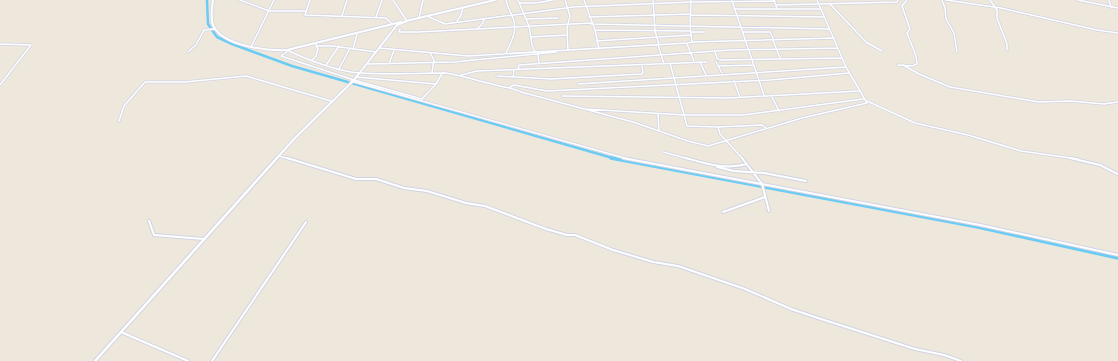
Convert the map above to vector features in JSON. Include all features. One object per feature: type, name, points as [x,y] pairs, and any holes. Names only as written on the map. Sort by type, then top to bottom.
[{"type":"street","points":[[213,0],[212,18],[215,29],[226,38],[251,47],[272,51],[316,45],[392,24],[495,0]]},
{"type":"street","points":[[240,0],[269,11],[306,11]]},
{"type":"street","points":[[251,47],[274,0]]},
{"type":"street","points":[[310,0],[305,15],[386,18],[392,24]]},
{"type":"street","points":[[342,16],[347,0]]},
{"type":"street","points":[[376,17],[382,0]]},
{"type":"street","points":[[393,0],[398,11],[407,21]]},
{"type":"street","points":[[419,18],[423,0]]},
{"type":"street","points":[[506,0],[507,9],[515,26],[511,43],[506,53]]},
{"type":"street","points":[[535,52],[532,48],[528,25],[519,1],[536,3],[552,0]]},
{"type":"street","points":[[565,0],[570,16],[567,35],[568,50]]},
{"type":"street","points":[[584,0],[588,17],[595,30],[596,41],[599,49]]},
{"type":"street","points":[[653,0],[656,37],[660,55],[664,64]]},
{"type":"street","points":[[817,1],[829,3],[897,2],[898,0]]},
{"type":"street","points":[[898,65],[915,66],[918,61],[907,33],[910,29],[902,6],[907,0]]},
{"type":"street","points":[[942,0],[946,19],[954,33],[957,52]]},
{"type":"street","points":[[946,0],[994,7],[1097,30],[1118,33]]},
{"type":"street","points":[[990,0],[997,10],[997,18],[1008,44],[1007,50]]},
{"type":"street","points":[[1078,0],[1118,8]]},
{"type":"street","points":[[1109,0],[1112,7]]},
{"type":"street","points":[[427,16],[443,23],[585,6],[653,4],[691,1],[775,1],[777,9]]},
{"type":"street","points":[[691,1],[690,26],[692,42]]},
{"type":"street","points":[[732,1],[764,95]]},
{"type":"street","points":[[817,1],[849,74],[852,75],[859,91],[867,101],[914,123],[968,135],[1021,151],[1060,158],[1077,159],[1100,166],[1118,174]]},
{"type":"street","points":[[776,5],[819,5],[824,3]]},
{"type":"street","points":[[829,3],[838,10],[856,33],[882,51]]},
{"type":"street","points":[[456,22],[462,15],[463,7]]},
{"type":"street","points":[[734,9],[821,9]]},
{"type":"street","points":[[588,17],[691,14],[824,17]]},
{"type":"street","points":[[526,19],[558,18]]},
{"type":"street","points":[[477,29],[483,23],[484,19]]},
{"type":"street","points":[[95,361],[279,156],[354,79],[397,25],[407,21]]},
{"type":"street","points":[[400,29],[399,32],[418,32],[528,25],[591,23],[829,29]]},
{"type":"street","points":[[188,52],[196,45],[204,30],[215,29]]},
{"type":"street","points":[[595,30],[704,32]]},
{"type":"street","points":[[743,32],[770,32],[780,58]]},
{"type":"street","points":[[339,69],[352,48],[356,34]]},
{"type":"street","points":[[531,37],[567,35]]},
{"type":"street","points":[[596,41],[691,36]]},
{"type":"street","points":[[379,48],[468,56],[687,44],[692,42],[834,38]]},
{"type":"street","points":[[0,44],[31,45],[0,85]]},
{"type":"street","points":[[687,44],[694,61]]},
{"type":"street","points":[[316,45],[338,46],[376,52]]},
{"type":"street","points":[[312,60],[317,53],[318,49],[316,45]]},
{"type":"street","points":[[326,65],[338,46]]},
{"type":"street","points":[[518,70],[519,65],[715,51],[838,48]]},
{"type":"street","points":[[287,50],[339,69],[360,72],[443,72],[460,75],[500,86],[510,87],[659,130],[706,146],[725,140],[740,138],[766,128],[815,114],[864,105],[867,101]]},
{"type":"street","points":[[287,50],[281,56],[616,157],[980,225],[1118,255]]},
{"type":"street","points":[[389,64],[394,50]]},
{"type":"street","points":[[366,64],[454,62],[538,55],[563,50]]},
{"type":"street","points":[[715,51],[719,60],[842,58]]},
{"type":"street","points":[[430,53],[434,59],[432,72]]},
{"type":"street","points":[[538,55],[539,64]]},
{"type":"street","points":[[460,75],[471,72],[664,64],[694,61],[707,62]]},
{"type":"street","points":[[700,62],[706,76]]},
{"type":"street","points":[[716,62],[722,74]]},
{"type":"street","points":[[670,63],[687,126],[718,127],[762,125],[766,128]]},
{"type":"street","points":[[536,64],[538,70]]},
{"type":"street","points":[[497,76],[513,78],[579,79],[642,74],[642,65]]},
{"type":"street","points":[[719,66],[754,65]]},
{"type":"street","points":[[903,65],[919,74],[944,84],[1039,102],[1070,101],[1104,104],[1118,102]]},
{"type":"street","points":[[578,84],[846,67]]},
{"type":"street","points":[[513,78],[514,70]]},
{"type":"street","points":[[354,79],[424,99],[443,72]]},
{"type":"street","points":[[510,87],[514,85],[547,91],[849,74]]},
{"type":"street","points":[[119,121],[124,106],[145,82],[185,82],[246,76],[331,101]]},
{"type":"street","points":[[354,79],[436,84]]},
{"type":"street","points":[[734,81],[740,97]]},
{"type":"street","points":[[562,96],[740,97],[859,91]]},
{"type":"street","points":[[771,95],[779,111]]},
{"type":"street","points":[[584,109],[685,115],[742,116],[864,99]]},
{"type":"street","points":[[658,113],[659,130]]},
{"type":"street","points":[[718,127],[720,134],[754,172],[762,184],[764,197],[769,211]]},
{"type":"street","points":[[663,152],[734,171],[764,172],[806,181]]},
{"type":"street","points":[[279,156],[356,179],[376,179],[404,188],[427,191],[466,203],[485,206],[546,229],[567,235],[575,235],[613,250],[703,274],[818,318],[915,349],[944,355],[961,361]]},
{"type":"street","points":[[717,167],[737,167],[747,164]]},
{"type":"street","points":[[723,212],[764,197]]},
{"type":"street","points":[[148,221],[154,235],[204,239]]},
{"type":"street","points":[[212,361],[306,222]]},
{"type":"street","points":[[121,332],[188,361]]},
{"type":"waterway","points":[[207,0],[208,24],[217,37],[232,44],[292,66],[615,159]]},
{"type":"waterway","points":[[611,158],[615,159]]},
{"type":"waterway","points":[[615,159],[978,227],[1118,258]]}]
